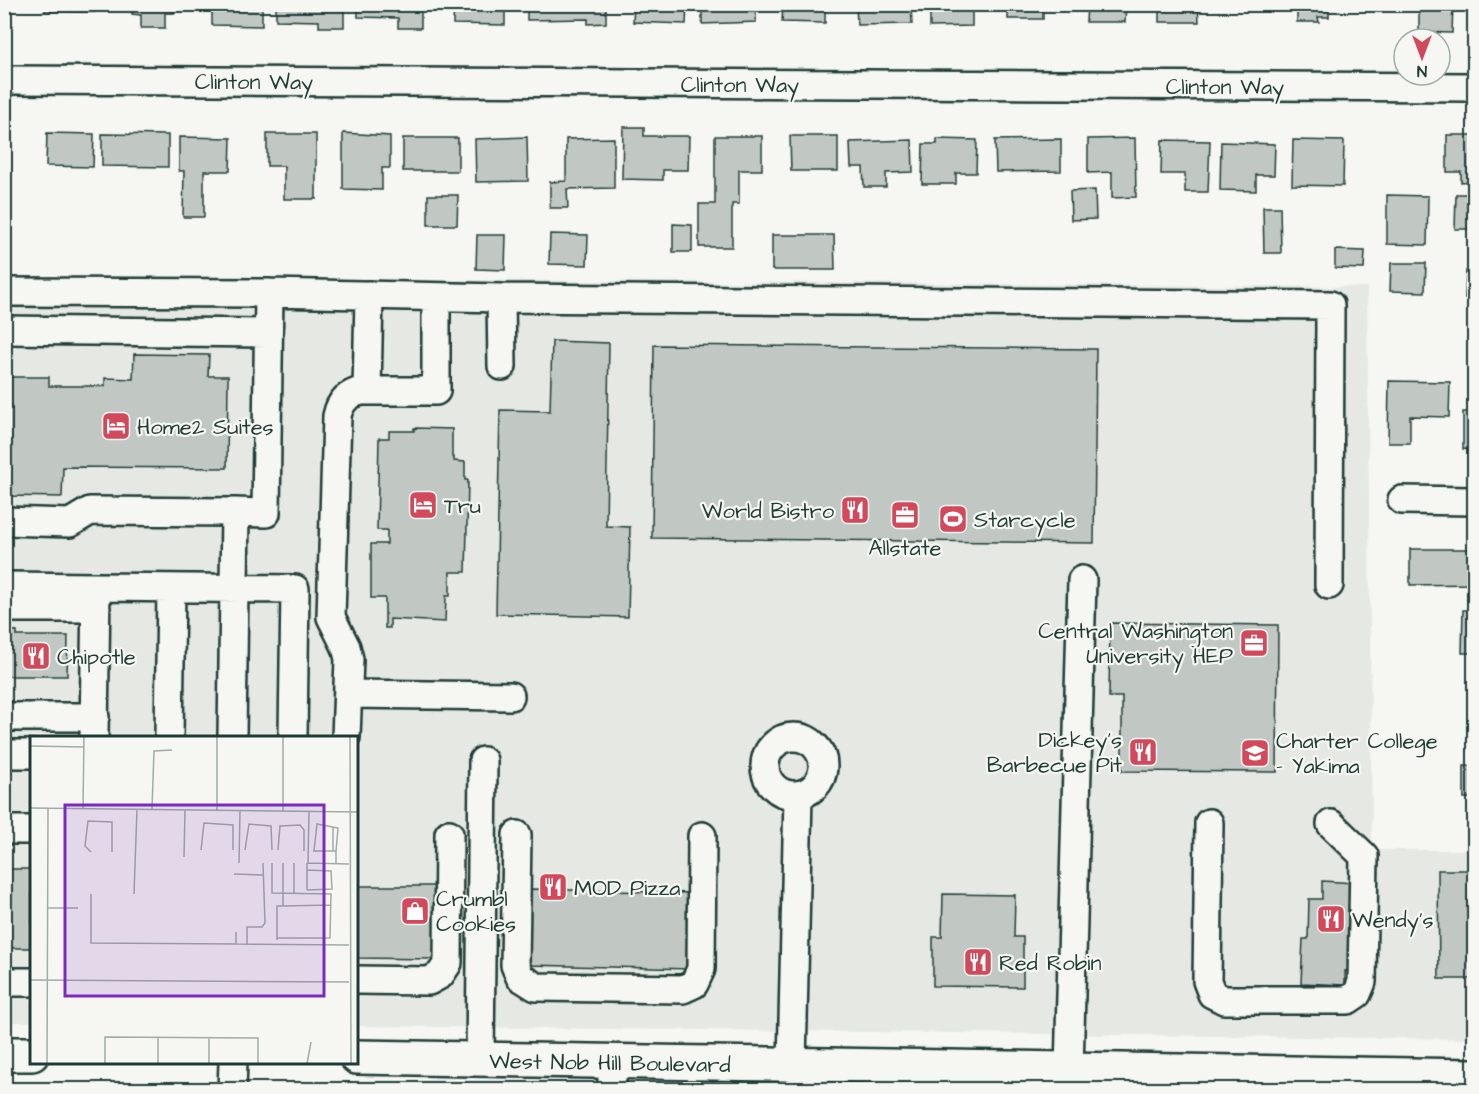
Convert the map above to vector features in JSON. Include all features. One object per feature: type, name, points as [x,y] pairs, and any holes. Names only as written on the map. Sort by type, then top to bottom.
[{"type":"main road","points":[[4,1054],[30,1054]]},
{"type":"main road","name":"West Nob Hill Boulevard","points":[[358,1058],[480,1060],[612,1075],[792,1065],[980,1079],[1069,1070],[1377,1082],[1474,1076]]},
{"type":"street","name":"Clinton Way","points":[[4,80],[1474,87]]},
{"type":"street","points":[[4,292],[1330,305],[1329,585]]},
{"type":"street","points":[[4,521],[70,523],[90,511],[266,513],[269,293]]},
{"type":"street","points":[[367,392],[369,296]]},
{"type":"street","points":[[346,736],[349,659],[346,647],[331,617],[340,405],[354,393],[436,392],[436,297]]},
{"type":"street","points":[[501,298],[502,366]]},
{"type":"street","points":[[4,330],[268,333]]},
{"type":"street","points":[[1402,500],[1474,501]]},
{"type":"street","points":[[232,736],[235,512]]},
{"type":"street","points":[[1069,1070],[1082,580]]},
{"type":"street","points":[[4,586],[96,597]]},
{"type":"street","points":[[4,608],[171,588],[332,590]]},
{"type":"street","points":[[169,736],[171,588]]},
{"type":"street","points":[[293,736],[295,589]]},
{"type":"street","points":[[4,717],[94,727],[96,597]]},
{"type":"street","points":[[348,694],[510,696]]},
{"type":"street","points":[[4,754],[30,754]]},
{"type":"street","points":[[480,1060],[483,761]]},
{"type":"street","points":[[792,1065],[798,795]]},
{"type":"street","points":[[1209,823],[1207,981],[1212,994],[1224,999],[1348,1000],[1357,994],[1362,982],[1364,855],[1331,824]]},
{"type":"street","points":[[4,830],[30,830]]},
{"type":"street","points":[[358,980],[429,981],[440,975],[448,963],[449,834]]},
{"type":"street","points":[[517,835],[515,965],[520,976],[536,987],[683,990],[694,984],[701,969],[702,836]]},
{"type":"street","points":[[4,982],[30,982]]},
{"type":"street","points":[[232,1089],[233,1064]]},
{"type":"shaded area","points":[[5,279],[1367,287],[1372,850],[1474,850],[1474,1039],[358,1026],[358,736],[30,736],[30,1022],[5,1022]]},
{"type":"building","points":[[46,4],[95,4],[95,12],[45,11]]},
{"type":"building","points":[[132,4],[174,4],[174,13],[165,13],[165,28],[141,28],[141,15],[132,14]]},
{"type":"building","points":[[212,4],[262,4],[262,26],[212,25]]},
{"type":"building","points":[[276,4],[344,4],[344,27],[319,27],[319,21],[276,20]]},
{"type":"building","points":[[358,4],[421,4],[421,28],[398,28],[398,18],[358,17]]},
{"type":"building","points":[[454,4],[505,4],[505,25],[453,24]]},
{"type":"building","points":[[527,4],[606,4],[606,23],[588,24],[588,19],[527,20]]},
{"type":"building","points":[[634,4],[687,4],[686,24],[633,22]]},
{"type":"building","points":[[702,4],[756,4],[756,22],[702,24]]},
{"type":"building","points":[[783,4],[825,4],[825,23],[782,22]]},
{"type":"building","points":[[856,4],[911,4],[912,24],[857,25]]},
{"type":"building","points":[[930,4],[972,4],[972,26],[930,27]]},
{"type":"building","points":[[1008,4],[1043,4],[1043,19],[1008,19]]},
{"type":"building","points":[[1087,4],[1126,4],[1125,22],[1086,22]]},
{"type":"building","points":[[1168,4],[1198,4],[1199,22],[1159,22],[1159,9],[1168,8]]},
{"type":"building","points":[[1297,4],[1329,4],[1329,17],[1318,17],[1319,22],[1297,22]]},
{"type":"building","points":[[1393,4],[1453,4],[1452,33],[1452,27],[1419,27],[1419,10],[1393,10]]},
{"type":"building","points":[[623,127],[644,127],[644,136],[689,136],[688,170],[663,170],[663,180],[622,179]]},
{"type":"building","points":[[47,133],[94,134],[93,167],[46,166]]},
{"type":"building","points":[[343,133],[390,136],[390,168],[382,168],[382,190],[343,189]]},
{"type":"building","points":[[102,134],[168,135],[168,167],[102,166]]},
{"type":"building","points":[[267,134],[316,134],[316,199],[284,199],[284,166],[267,166]]},
{"type":"building","points":[[1447,135],[1474,135],[1474,181],[1461,182],[1461,172],[1447,172]]},
{"type":"building","points":[[715,136],[762,136],[762,170],[739,170],[739,204],[732,204],[732,247],[699,247],[699,204],[715,204]]},
{"type":"building","points":[[790,136],[838,136],[838,171],[791,171]]},
{"type":"building","points":[[179,137],[231,138],[230,171],[204,171],[204,217],[183,217],[184,171],[179,171]]},
{"type":"building","points":[[527,137],[528,181],[476,182],[475,139]]},
{"type":"building","points":[[403,138],[458,138],[458,171],[403,171]]},
{"type":"building","points":[[614,138],[614,188],[567,189],[568,208],[550,208],[550,182],[566,181],[566,139]]},
{"type":"building","points":[[1135,138],[1136,197],[1112,198],[1112,172],[1088,173],[1088,139]]},
{"type":"building","points":[[937,139],[977,140],[976,173],[956,173],[956,184],[922,184],[923,144],[937,144]]},
{"type":"building","points":[[1061,139],[1061,171],[996,172],[995,140]]},
{"type":"building","points":[[912,140],[913,172],[886,173],[886,187],[864,187],[863,167],[851,167],[850,142]]},
{"type":"building","points":[[1162,140],[1210,141],[1208,192],[1185,192],[1185,174],[1161,174]]},
{"type":"building","points":[[1293,140],[1344,141],[1343,186],[1292,185]]},
{"type":"building","points":[[1221,142],[1275,144],[1274,175],[1256,175],[1256,191],[1220,190]]},
{"type":"building","points":[[1095,190],[1096,219],[1071,220],[1070,191]]},
{"type":"building","points":[[1456,194],[1474,194],[1474,229],[1455,229]]},
{"type":"building","points":[[428,195],[458,195],[457,225],[428,225]]},
{"type":"building","points":[[1387,195],[1428,196],[1427,245],[1387,244]]},
{"type":"building","points":[[1263,207],[1280,207],[1281,253],[1264,253]]},
{"type":"building","points":[[673,224],[692,225],[692,252],[673,252]]},
{"type":"building","points":[[550,234],[588,235],[587,265],[549,264]]},
{"type":"building","points":[[477,235],[506,235],[505,270],[476,269]]},
{"type":"building","points":[[772,235],[834,235],[835,270],[772,270]]},
{"type":"building","points":[[1335,250],[1365,251],[1364,269],[1335,268]]},
{"type":"building","points":[[1391,263],[1426,263],[1425,292],[1390,291]]},
{"type":"building","points":[[1466,271],[1474,271],[1474,298],[1465,298]]},
{"type":"building","points":[[552,341],[609,343],[606,526],[630,527],[628,617],[496,614],[500,410],[550,411]]},
{"type":"building","points":[[654,345],[1096,349],[1094,543],[652,538]]},
{"type":"building","name":"Home2 Suites","points":[[134,354],[209,355],[208,376],[228,376],[227,468],[63,467],[62,497],[4,496],[4,377],[49,377],[49,386],[105,386],[105,378],[133,379]]},
{"type":"building","points":[[1389,381],[1450,382],[1449,417],[1410,416],[1410,443],[1388,443]]},
{"type":"building","points":[[1463,412],[1474,412],[1474,450],[1463,449]]},
{"type":"building","name":"Tru","points":[[414,428],[452,429],[452,457],[454,461],[465,462],[465,480],[468,480],[466,572],[450,572],[450,596],[446,596],[445,622],[390,619],[390,628],[385,628],[385,598],[371,598],[371,544],[387,544],[387,530],[377,530],[379,438],[389,438],[389,431],[414,431]]},
{"type":"building","points":[[1410,549],[1474,549],[1474,584],[1410,585]]},
{"type":"building","points":[[1463,610],[1474,610],[1474,680],[1472,680],[1472,653],[1462,653]]},
{"type":"building","points":[[1110,623],[1278,625],[1277,772],[1122,771],[1122,697],[1109,697]]},
{"type":"building","name":"Chipotle","points":[[4,630],[17,631],[17,636],[68,636],[67,676],[4,676]]},
{"type":"building","points":[[1472,689],[1474,689],[1474,758],[1472,758]]},
{"type":"building","points":[[1464,766],[1474,766],[1474,798],[1464,798]]},
{"type":"building","points":[[4,869],[30,869],[30,948],[4,948]]},
{"type":"building","points":[[1438,870],[1474,870],[1474,979],[1439,979]]},
{"type":"building","name":"Wendy's","points":[[1322,881],[1355,883],[1351,972],[1345,971],[1345,985],[1301,983],[1303,939],[1308,939],[1309,899],[1322,899]]},
{"type":"building","points":[[358,886],[435,886],[434,959],[358,958]]},
{"type":"building","points":[[530,889],[694,893],[692,969],[528,965]]},
{"type":"building","name":"Red Robin","points":[[943,894],[1015,895],[1014,937],[1023,937],[1023,987],[933,986],[933,937],[942,937]]},
{"type":"place","name":"Home2 Suites","points":[[116,426]]},
{"type":"place","name":"Tru","points":[[423,505]]},
{"type":"place","name":"World Bistro","points":[[855,510]]},
{"type":"place","name":"Allstate","points":[[905,515]]},
{"type":"place","name":"Starcycle","points":[[953,519]]},
{"type":"place","name":"Central Washington University HEP","points":[[1254,643]]},
{"type":"place","name":"Chipotle","points":[[36,656]]},
{"type":"place","name":"Dickey's Barbecue Pit","points":[[1143,752]]},
{"type":"place","name":"Charter College - Yakima","points":[[1255,753]]},
{"type":"place","name":"MOD Pizza","points":[[553,887]]},
{"type":"place","name":"Crumbl Cookies","points":[[415,911]]},
{"type":"place","name":"Wendy's","points":[[1331,919]]},
{"type":"place","name":"Red Robin","points":[[978,962]]}]
